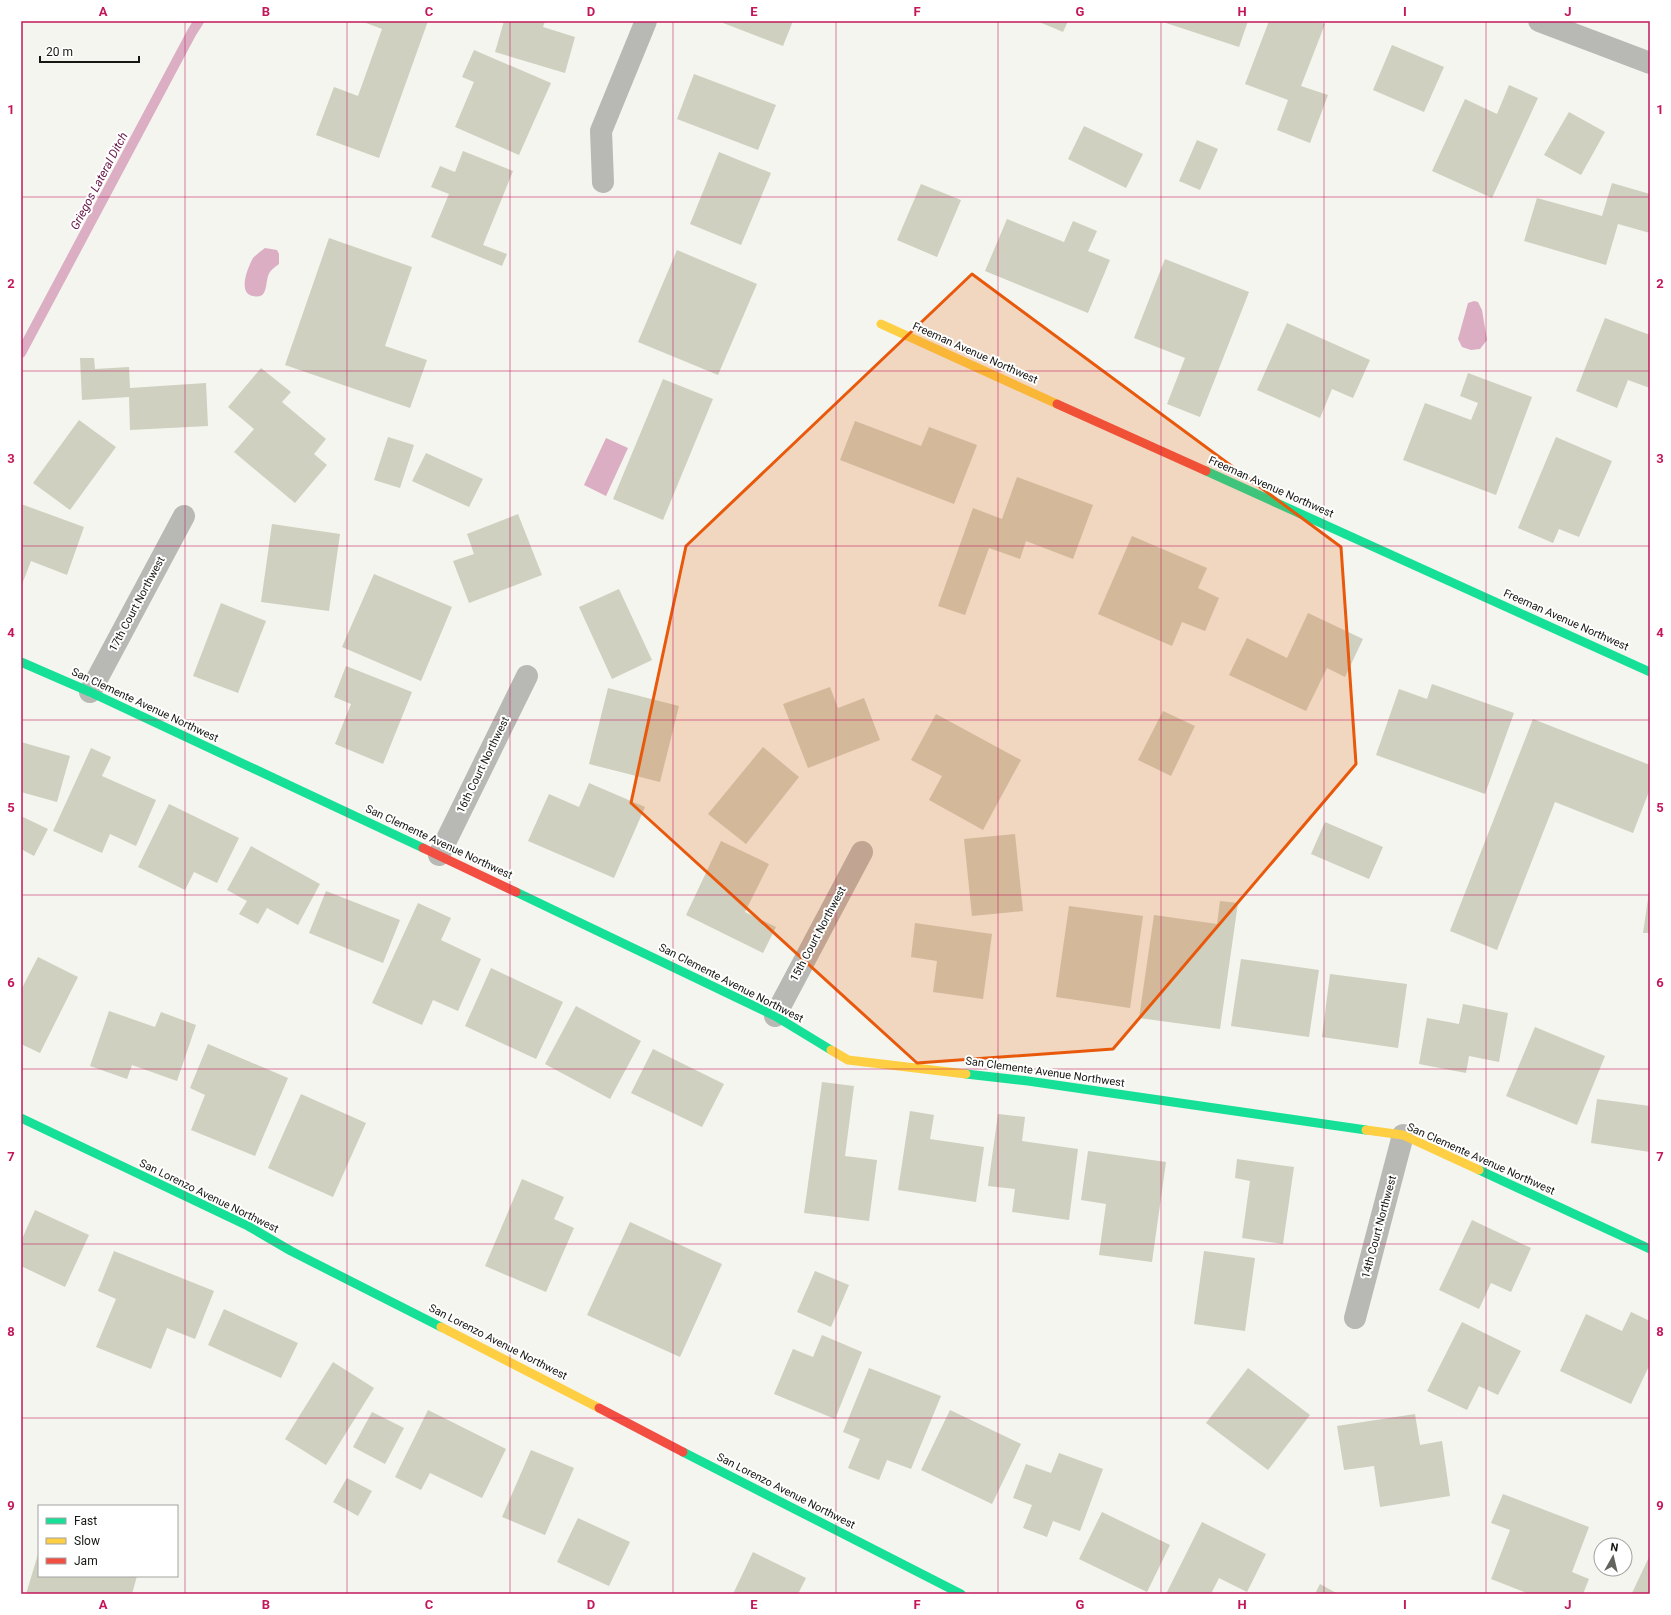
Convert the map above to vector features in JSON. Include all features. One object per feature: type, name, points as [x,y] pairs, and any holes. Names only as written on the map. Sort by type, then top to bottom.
[{"type":"street","points":[[603,182],[601,130],[646,21]]},
{"type":"street","points":[[1539,21],[1650,63]]},
{"type":"street","name":"Freeman Avenue Northwest","points":[[881,324],[1650,672]]},
{"type":"street","name":"17th Court Northwest","points":[[90,692],[184,516]]},
{"type":"street","name":"San Clemente Avenue Northwest","points":[[21,662],[90,692],[439,855],[775,1016],[848,1060],[1028,1081],[1403,1135],[1650,1249]]},
{"type":"street","name":"16th Court Northwest","points":[[439,855],[527,676]]},
{"type":"street","name":"15th Court Northwest","points":[[775,1016],[862,852]]},
{"type":"street","name":"San Lorenzo Avenue Northwest","points":[[21,1118],[248,1226],[291,1251],[515,1364],[961,1594]]},
{"type":"street","name":"14th Court Northwest","points":[[1355,1318],[1403,1135]]},
{"type":"highlighted area","points":[[972,274],[1341,547],[1356,764],[1113,1049],[917,1063],[631,803],[686,546]]},
{"type":"shaded area","points":[[265,248],[277,250],[279,254],[279,264],[268,275],[266,288],[262,295],[253,296],[248,294],[246,290],[245,279],[253,258]]},
{"type":"shaded area","points":[[1474,301],[1478,302],[1482,310],[1487,340],[1480,349],[1471,350],[1462,347],[1458,339],[1468,303]]},
{"type":"shaded area","points":[[606,438],[628,448],[606,496],[584,485]]},
{"type":"building","points":[[361,21],[428,21],[379,158],[316,135],[334,87],[358,96],[382,29]]},
{"type":"building","points":[[504,21],[545,21],[543,27],[575,37],[565,73],[495,52]]},
{"type":"building","points":[[718,21],[793,21],[783,46]]},
{"type":"building","points":[[1037,21],[1068,21],[1063,32]]},
{"type":"building","points":[[1167,21],[1248,21],[1239,47],[1166,23]]},
{"type":"building","points":[[1269,21],[1316,21],[1325,24],[1301,86],[1328,95],[1310,143],[1277,130],[1288,100],[1245,84]]},
{"type":"building","points":[[1392,45],[1444,67],[1424,112],[1373,90]]},
{"type":"building","points":[[474,50],[551,83],[519,155],[455,127],[474,82],[462,77]]},
{"type":"building","points":[[694,74],[776,105],[758,150],[677,119]]},
{"type":"building","points":[[1509,85],[1538,98],[1492,198],[1432,171],[1465,99],[1497,114]]},
{"type":"building","points":[[1569,112],[1605,132],[1581,175],[1544,155]]},
{"type":"building","points":[[1084,126],[1143,154],[1126,188],[1068,159]]},
{"type":"building","points":[[1197,140],[1218,149],[1200,190],[1179,181]]},
{"type":"building","points":[[463,151],[513,171],[483,245],[507,254],[502,266],[431,237],[449,194],[431,187],[440,166],[455,172]]},
{"type":"building","points":[[719,152],[771,173],[741,245],[690,224]]},
{"type":"building","points":[[1612,183],[1650,194],[1650,233],[1618,224],[1606,265],[1524,241],[1537,198],[1602,216]]},
{"type":"building","points":[[921,184],[961,200],[937,257],[897,240]]},
{"type":"building","points":[[1007,219],[1064,242],[1073,221],[1097,231],[1088,251],[1110,260],[1088,313],[985,271]]},
{"type":"building","points":[[329,238],[412,267],[385,346],[427,360],[410,408],[285,365]]},
{"type":"building","points":[[677,250],[757,284],[718,375],[638,342]]},
{"type":"building","points":[[1165,259],[1249,292],[1200,417],[1167,404],[1185,358],[1134,338]]},
{"type":"building","points":[[1605,318],[1650,335],[1650,388],[1628,380],[1617,408],[1576,391]]},
{"type":"building","points":[[1287,323],[1370,360],[1353,398],[1332,389],[1320,418],[1257,390]]},
{"type":"building","points":[[80,358],[94,358],[95,369],[129,367],[130,388],[206,383],[208,426],[130,430],[129,397],[82,400]]},
{"type":"building","points":[[261,368],[291,392],[282,402],[326,439],[314,454],[327,465],[295,503],[234,452],[254,429],[228,407]]},
{"type":"building","points":[[1468,373],[1532,397],[1496,495],[1403,460],[1425,403],[1471,420],[1478,403],[1460,396]]},
{"type":"building","points":[[663,379],[713,399],[663,520],[613,499]]},
{"type":"building","points":[[79,420],[116,447],[70,510],[33,483]]},
{"type":"building","points":[[855,421],[921,446],[929,427],[977,445],[954,504],[840,460]]},
{"type":"building","points":[[388,437],[414,445],[400,488],[374,480]]},
{"type":"building","points":[[1556,437],[1612,461],[1579,537],[1559,529],[1553,543],[1518,528]]},
{"type":"building","points":[[426,453],[483,479],[469,507],[412,481]]},
{"type":"building","points":[[1017,477],[1093,505],[1073,559],[1026,541],[1020,559],[989,548],[965,615],[938,606],[973,508],[1002,519]]},
{"type":"building","points":[[21,504],[84,527],[67,575],[31,561],[21,587]]},
{"type":"building","points":[[518,514],[542,575],[469,603],[453,561],[474,554],[467,534]]},
{"type":"building","points":[[272,524],[340,534],[329,611],[261,602]]},
{"type":"building","points":[[1132,536],[1207,568],[1198,588],[1219,598],[1205,631],[1182,622],[1172,646],[1098,614]]},
{"type":"building","points":[[374,574],[452,607],[421,681],[342,647]]},
{"type":"building","points":[[619,589],[652,660],[612,679],[579,607]]},
{"type":"building","points":[[221,603],[266,621],[238,693],[193,676]]},
{"type":"building","points":[[1308,613],[1363,639],[1345,677],[1327,668],[1306,711],[1229,675],[1247,638],[1287,658]]},
{"type":"building","points":[[346,666],[412,692],[383,764],[335,744],[351,704],[334,697]]},
{"type":"building","points":[[1432,684],[1514,713],[1485,794],[1376,755],[1399,689],[1427,699]]},
{"type":"building","points":[[830,687],[838,708],[864,698],[880,740],[808,768],[783,704]]},
{"type":"building","points":[[608,688],[679,706],[660,782],[589,764]]},
{"type":"building","points":[[1163,711],[1195,726],[1171,776],[1138,760]]},
{"type":"building","points":[[936,714],[1021,760],[983,830],[929,800],[942,776],[911,760]]},
{"type":"building","points":[[1533,719],[1650,765],[1650,789],[1633,833],[1555,802],[1497,950],[1450,931]]},
{"type":"building","points":[[21,742],[70,756],[57,802],[21,792]]},
{"type":"building","points":[[763,747],[799,777],[746,844],[708,814]]},
{"type":"building","points":[[91,748],[111,757],[102,776],[156,800],[136,846],[110,834],[102,853],[53,831]]},
{"type":"building","points":[[589,783],[645,807],[614,878],[528,841],[549,794],[579,807]]},
{"type":"building","points":[[169,804],[239,838],[217,883],[194,872],[185,890],[138,867]]},
{"type":"building","points":[[21,816],[48,829],[34,856],[21,849]]},
{"type":"building","points":[[1325,822],[1383,847],[1369,879],[1311,854]]},
{"type":"building","points":[[1015,834],[1023,911],[972,916],[964,839]]},
{"type":"building","points":[[721,841],[769,864],[745,912],[776,927],[763,953],[686,915]]},
{"type":"building","points":[[251,846],[320,884],[298,925],[267,908],[258,924],[239,914],[247,901],[227,890]]},
{"type":"building","points":[[326,891],[400,920],[383,963],[309,933]]},
{"type":"building","points":[[1649,892],[1650,933],[1643,933]]},
{"type":"building","points":[[1220,901],[1238,903],[1220,1029],[1139,1018],[1154,915],[1217,924]]},
{"type":"building","points":[[418,903],[451,918],[441,940],[481,959],[458,1011],[433,1000],[422,1025],[372,1003]]},
{"type":"building","points":[[1069,906],[1143,916],[1130,1008],[1056,997]]},
{"type":"building","points":[[915,923],[992,934],[983,999],[933,992],[937,961],[911,957]]},
{"type":"building","points":[[38,957],[78,977],[40,1053],[21,1044],[21,990]]},
{"type":"building","points":[[1241,959],[1319,970],[1309,1037],[1231,1026]]},
{"type":"building","points":[[491,968],[563,1002],[536,1059],[465,1026]]},
{"type":"building","points":[[1330,974],[1407,984],[1398,1048],[1322,1037]]},
{"type":"building","points":[[1463,1004],[1508,1013],[1499,1062],[1469,1056],[1466,1073],[1419,1064],[1427,1018],[1459,1024]]},
{"type":"building","points":[[576,1006],[641,1041],[610,1099],[545,1064]]},
{"type":"building","points":[[109,1011],[155,1027],[161,1012],[196,1025],[177,1081],[132,1065],[127,1079],[90,1066]]},
{"type":"building","points":[[1535,1027],[1605,1056],[1577,1125],[1506,1096]]},
{"type":"building","points":[[208,1044],[288,1078],[255,1156],[191,1130],[205,1095],[190,1088]]},
{"type":"building","points":[[653,1049],[724,1084],[702,1127],[631,1093]]},
{"type":"building","points":[[822,1082],[854,1086],[845,1156],[877,1160],[869,1221],[804,1213]]},
{"type":"building","points":[[301,1094],[366,1123],[333,1197],[268,1168]]},
{"type":"building","points":[[1597,1099],[1650,1106],[1650,1152],[1591,1143]]},
{"type":"building","points":[[910,1111],[934,1115],[930,1139],[984,1147],[976,1202],[898,1190]]},
{"type":"building","points":[[998,1114],[1025,1117],[1022,1141],[1078,1149],[1069,1220],[1012,1212],[1015,1189],[988,1186]]},
{"type":"building","points":[[1088,1151],[1166,1162],[1152,1262],[1099,1255],[1106,1204],[1081,1200]]},
{"type":"building","points":[[1237,1159],[1294,1167],[1283,1244],[1242,1238],[1250,1181],[1235,1178]]},
{"type":"building","points":[[522,1179],[564,1197],[554,1219],[574,1228],[546,1292],[485,1266]]},
{"type":"building","points":[[35,1210],[89,1235],[65,1287],[21,1266],[21,1241]]},
{"type":"building","points":[[1472,1220],[1531,1248],[1511,1292],[1491,1283],[1479,1309],[1439,1290]]},
{"type":"building","points":[[630,1222],[722,1264],[680,1357],[587,1315]]},
{"type":"building","points":[[114,1251],[214,1291],[195,1339],[167,1328],[151,1369],[96,1347],[116,1299],[98,1291]]},
{"type":"building","points":[[1204,1251],[1255,1258],[1245,1331],[1194,1324]]},
{"type":"building","points":[[815,1271],[849,1285],[831,1327],[797,1312]]},
{"type":"building","points":[[224,1309],[298,1343],[281,1378],[208,1345]]},
{"type":"building","points":[[1631,1312],[1650,1321],[1650,1364],[1631,1404],[1560,1371],[1586,1314],[1622,1331]]},
{"type":"building","points":[[1462,1322],[1521,1351],[1498,1395],[1479,1386],[1467,1410],[1427,1391]]},
{"type":"building","points":[[822,1335],[862,1352],[835,1419],[774,1394],[793,1349],[813,1357]]},
{"type":"building","points":[[333,1362],[374,1388],[326,1465],[285,1439]]},
{"type":"building","points":[[869,1368],[941,1396],[911,1469],[887,1460],[879,1480],[848,1468],[860,1439],[843,1432]]},
{"type":"building","points":[[1248,1368],[1310,1415],[1268,1470],[1206,1423]]},
{"type":"building","points":[[428,1410],[506,1449],[482,1498],[430,1473],[421,1490],[395,1477]]},
{"type":"building","points":[[950,1410],[1021,1444],[992,1504],[921,1470]]},
{"type":"building","points":[[372,1412],[404,1428],[385,1464],[353,1447]]},
{"type":"building","points":[[1415,1414],[1420,1445],[1442,1441],[1450,1496],[1380,1507],[1374,1466],[1344,1470],[1337,1426]]},
{"type":"building","points":[[531,1450],[574,1468],[545,1535],[502,1517]]},
{"type":"building","points":[[1059,1453],[1103,1469],[1080,1531],[1053,1521],[1047,1537],[1023,1528],[1032,1505],[1013,1498],[1026,1464],[1051,1473]]},
{"type":"building","points":[[347,1478],[372,1491],[358,1516],[333,1502]]},
{"type":"building","points":[[1503,1494],[1589,1527],[1572,1572],[1589,1579],[1583,1594],[1529,1594],[1491,1579],[1510,1530],[1491,1523]]},
{"type":"building","points":[[1102,1512],[1170,1545],[1147,1592],[1079,1559]]},
{"type":"building","points":[[578,1518],[630,1542],[609,1586],[557,1562]]},
{"type":"building","points":[[1202,1522],[1266,1554],[1247,1592],[1219,1578],[1211,1594],[1166,1594]]},
{"type":"building","points":[[753,1552],[806,1578],[798,1594],[733,1594]]},
{"type":"building","points":[[38,1554],[38,1577],[137,1577],[132,1594],[26,1594]]},
{"type":"building","points":[[1650,1555],[1650,1594],[1632,1593]]},
{"type":"building","points":[[1320,1584],[1338,1594],[1315,1594]]},
{"type":"waterway","name":"Griegos Lateral Ditch","points":[[21,353],[199,21]]},
{"type":"traffic: fast","points":[[1206,471],[1650,672]]},
{"type":"traffic: fast","points":[[21,662],[90,692],[423,848]]},
{"type":"traffic: fast","points":[[516,892],[775,1016],[831,1050]]},
{"type":"traffic: fast","points":[[966,1074],[1028,1081],[1366,1130]]},
{"type":"traffic: fast","points":[[21,1118],[248,1226],[291,1251],[441,1327]]},
{"type":"traffic: fast","points":[[1479,1170],[1650,1249]]},
{"type":"traffic: fast","points":[[683,1452],[961,1594]]},
{"type":"traffic: slow","points":[[881,324],[1057,404]]},
{"type":"traffic: slow","points":[[831,1050],[848,1060],[966,1074]]},
{"type":"traffic: slow","points":[[1366,1130],[1403,1135],[1479,1170]]},
{"type":"traffic: slow","points":[[441,1327],[599,1408]]},
{"type":"traffic: jam","points":[[1057,404],[1206,471]]},
{"type":"traffic: jam","points":[[423,848],[516,892]]},
{"type":"traffic: jam","points":[[599,1408],[683,1452]]}]
